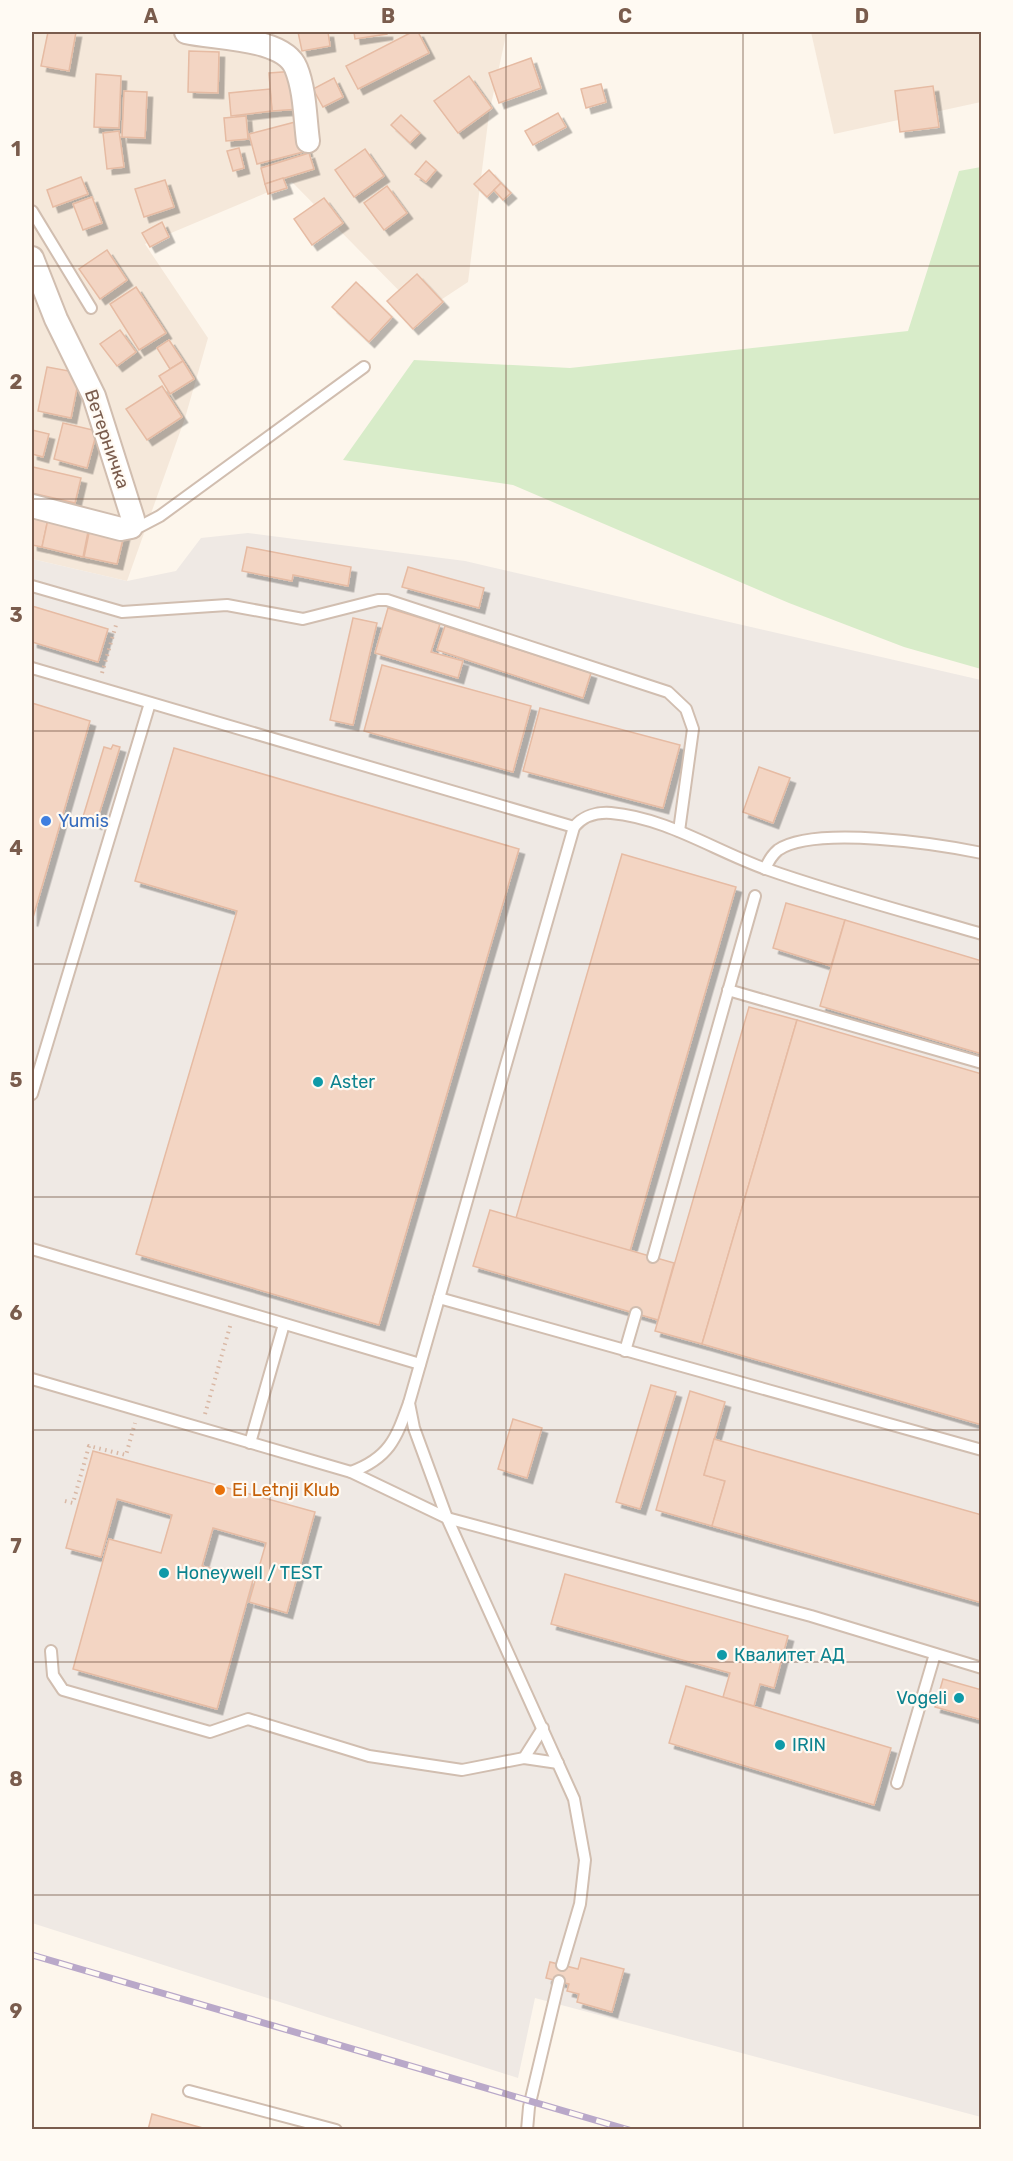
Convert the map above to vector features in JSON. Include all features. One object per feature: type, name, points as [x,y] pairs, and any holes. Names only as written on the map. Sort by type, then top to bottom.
[{"type":"street","points":[[186,32],[251,42],[285,52],[296,67],[308,141]]},
{"type":"street","name":"Ветерничка","points":[[32,258],[56,318],[94,396],[132,516],[131,527]]},
{"type":"street","points":[[32,506],[121,530],[131,527]]},
{"type":"lane","points":[[32,211],[91,308]]},
{"type":"lane","points":[[131,527],[139,527],[159,516],[364,367]]},
{"type":"lane","points":[[32,586],[122,612],[227,605],[303,619],[378,600],[387,600],[668,692],[686,709],[693,729],[679,831]]},
{"type":"lane","points":[[32,668],[574,827]]},
{"type":"lane","points":[[32,1094],[150,704]]},
{"type":"lane","points":[[351,1472],[369,1466],[382,1456],[397,1436],[410,1403],[574,827],[580,819],[590,815],[610,813],[679,831],[765,869],[981,934]]},
{"type":"lane","points":[[765,869],[778,850],[793,844],[824,839],[926,842],[981,853]]},
{"type":"lane","points":[[652,1257],[755,896]]},
{"type":"lane","points":[[728,990],[981,1063]]},
{"type":"lane","points":[[32,1249],[420,1364]]},
{"type":"lane","points":[[439,1298],[981,1450]]},
{"type":"lane","points":[[625,1351],[636,1313]]},
{"type":"lane","points":[[250,1443],[284,1324]]},
{"type":"lane","points":[[32,1378],[351,1472],[447,1518],[800,1613],[981,1668]]},
{"type":"lane","points":[[410,1403],[414,1428],[447,1518],[574,1799],[585,1860],[580,1905],[562,1965]]},
{"type":"lane","points":[[51,1651],[53,1675],[63,1690],[210,1732],[248,1719],[369,1756],[462,1770],[524,1758],[558,1763]]},
{"type":"lane","points":[[897,1783],[935,1654]]},
{"type":"lane","points":[[524,1758],[543,1728]]},
{"type":"lane","points":[[527,2130],[529,2107],[559,1981]]},
{"type":"lane","points":[[189,2091],[336,2130]]},
{"type":"path","points":[[98,688],[116,624]]},
{"type":"path","points":[[201,1429],[235,1310]]},
{"type":"path","points":[[65,1501],[73,1503],[89,1446],[126,1455],[131,1436]]},
{"type":"shaded area","points":[[32,32],[516,32],[506,35],[489,114],[468,282],[421,313],[292,182],[145,244],[208,338],[185,418],[127,581],[32,559]]},
{"type":"shaded area","points":[[811,32],[981,32],[981,102],[834,134]]},
{"type":"shaded area","points":[[248,533],[465,561],[981,680],[981,2117],[535,1998],[518,2078],[32,1923],[32,559],[127,581],[176,571],[201,538]]},
{"type":"green space","points":[[981,167],[981,669],[904,647],[789,603],[513,485],[343,460],[414,360],[570,368],[908,331],[959,171]]},
{"type":"building","points":[[48,32],[76,32],[69,71],[41,66]]},
{"type":"building","points":[[298,32],[328,32],[330,46],[302,51]]},
{"type":"building","points":[[354,32],[387,32],[387,34],[355,39]]},
{"type":"building","points":[[412,32],[418,32],[429,53],[358,89],[346,66]]},
{"type":"building","points":[[189,51],[219,52],[218,93],[188,92]]},
{"type":"building","points":[[531,58],[541,88],[499,103],[489,73]]},
{"type":"building","points":[[296,71],[300,109],[272,111],[269,73]]},
{"type":"building","points":[[96,74],[121,76],[119,128],[94,127]]},
{"type":"building","points":[[469,76],[492,108],[458,133],[434,101]]},
{"type":"building","points":[[334,78],[343,97],[323,107],[313,89]]},
{"type":"building","points":[[601,84],[606,102],[586,108],[581,89]]},
{"type":"building","points":[[933,86],[939,127],[900,132],[895,91]]},
{"type":"building","points":[[270,89],[272,111],[231,116],[229,93]]},
{"type":"building","points":[[124,91],[147,92],[145,138],[122,137]]},
{"type":"building","points":[[558,113],[566,127],[533,145],[525,131]]},
{"type":"building","points":[[401,115],[420,133],[410,143],[391,125]]},
{"type":"building","points":[[246,116],[248,139],[226,141],[224,118]]},
{"type":"building","points":[[299,121],[307,151],[257,164],[249,134]]},
{"type":"building","points":[[119,131],[124,167],[107,169],[103,133]]},
{"type":"building","points":[[239,148],[244,168],[233,171],[227,151]]},
{"type":"building","points":[[365,149],[384,176],[354,197],[335,170]]},
{"type":"building","points":[[309,153],[314,169],[265,184],[261,168]]},
{"type":"building","points":[[426,161],[436,170],[426,182],[415,174]]},
{"type":"building","points":[[489,170],[501,183],[487,197],[474,184]]},
{"type":"building","points":[[81,177],[88,194],[53,207],[47,190]]},
{"type":"building","points":[[283,178],[287,188],[268,194],[265,184]]},
{"type":"building","points":[[165,180],[174,207],[144,217],[135,189]]},
{"type":"building","points":[[501,183],[511,193],[503,200],[494,190]]},
{"type":"building","points":[[387,186],[407,213],[384,230],[364,203]]},
{"type":"building","points":[[92,197],[102,223],[83,230],[73,204]]},
{"type":"building","points":[[324,198],[343,223],[312,245],[294,219]]},
{"type":"building","points":[[162,222],[169,237],[150,247],[142,233]]},
{"type":"building","points":[[107,250],[127,280],[100,299],[79,269]]},
{"type":"building","points":[[417,274],[443,302],[413,329],[387,301]]},
{"type":"building","points":[[356,282],[392,317],[369,342],[332,307]]},
{"type":"building","points":[[136,287],[166,333],[139,350],[110,304]]},
{"type":"building","points":[[120,330],[136,352],[117,366],[100,344]]},
{"type":"building","points":[[169,340],[183,361],[170,369],[157,348]]},
{"type":"building","points":[[183,361],[194,379],[170,394],[159,376]]},
{"type":"building","points":[[47,367],[80,373],[71,418],[38,411]]},
{"type":"building","points":[[162,386],[182,417],[147,440],[126,409]]},
{"type":"building","points":[[63,423],[97,431],[87,468],[54,459]]},
{"type":"building","points":[[32,430],[49,434],[43,457],[32,454]]},
{"type":"building","points":[[33,467],[81,478],[75,503],[32,493]]},
{"type":"building","points":[[32,515],[48,519],[42,547],[32,545]]},
{"type":"building","points":[[48,519],[89,527],[83,557],[42,547]]},
{"type":"building","points":[[90,528],[124,535],[117,564],[84,557]]},
{"type":"building","points":[[247,547],[351,567],[348,586],[293,575],[292,581],[242,571]]},
{"type":"building","points":[[408,567],[484,588],[479,608],[402,587]]},
{"type":"building","points":[[32,606],[108,629],[98,662],[32,642]]},
{"type":"building","points":[[388,608],[440,624],[431,652],[463,661],[458,678],[375,653]]},
{"type":"building","points":[[353,618],[377,623],[353,725],[330,720]]},
{"type":"building","points":[[445,626],[591,673],[583,698],[437,650]]},
{"type":"building","points":[[382,665],[531,706],[513,772],[364,731]]},
{"type":"building","name":"Yumis","points":[[32,703],[90,721],[32,921]]},
{"type":"building","points":[[540,708],[680,745],[663,808],[523,771]]},
{"type":"building","points":[[113,745],[120,747],[96,824],[83,817],[104,747],[111,749]]},
{"type":"building","name":"Aster","points":[[174,748],[519,849],[379,1325],[136,1254],[237,911],[135,881]]},
{"type":"building","points":[[759,767],[790,778],[773,823],[743,812]]},
{"type":"building","points":[[622,854],[736,887],[630,1251],[516,1218]]},
{"type":"building","points":[[786,903],[845,920],[831,966],[773,948]]},
{"type":"building","points":[[845,920],[982,961],[982,1054],[820,1006]]},
{"type":"building","points":[[749,1007],[797,1020],[702,1344],[655,1331]]},
{"type":"building","points":[[797,1020],[982,1074],[982,1425],[702,1344]]},
{"type":"building","points":[[490,1210],[674,1263],[658,1320],[473,1266]]},
{"type":"building","points":[[651,1385],[676,1392],[640,1509],[616,1502]]},
{"type":"building","points":[[690,1391],[725,1402],[704,1475],[725,1481],[712,1526],[656,1510]]},
{"type":"building","points":[[513,1419],[542,1428],[527,1478],[498,1469]]},
{"type":"building","points":[[714,1439],[982,1515],[982,1603],[712,1526],[725,1481],[704,1475]]},
{"type":"building","name":"Honeywell / TEST","points":[[93,1451],[315,1512],[287,1613],[249,1602],[266,1543],[213,1528],[202,1566],[253,1580],[217,1709],[73,1669],[109,1539],[161,1553],[172,1515],[117,1499],[101,1557],[66,1548]]},
{"type":"building","name":"Квалитет АД","points":[[565,1574],[788,1636],[774,1688],[760,1684],[754,1706],[723,1697],[730,1673],[551,1624]]},
{"type":"building","name":"Vogeli","points":[[943,1679],[982,1690],[982,1720],[935,1707]]},
{"type":"building","name":"IRIN","points":[[686,1686],[891,1748],[874,1805],[669,1743]]},
{"type":"building","points":[[581,1958],[624,1969],[612,2012],[577,2002],[579,1994],[567,1991],[569,1984],[546,1978],[550,1962],[578,1969]]},
{"type":"building","points":[[152,2114],[170,2119],[210,2130],[148,2130]]},
{"type":"railway","points":[[32,1955],[629,2130]]},
{"type":"place","name":"Yumis","points":[[46,821]]},
{"type":"place","name":"Aster","points":[[318,1082]]},
{"type":"place","name":"Ei Letnji Klub","points":[[220,1490]]},
{"type":"place","name":"Honeywell / TEST","points":[[164,1573]]},
{"type":"place","name":"Квалитет АД","points":[[722,1655]]},
{"type":"place","name":"Vogeli","points":[[959,1698]]},
{"type":"place","name":"IRIN","points":[[780,1745]]}]
